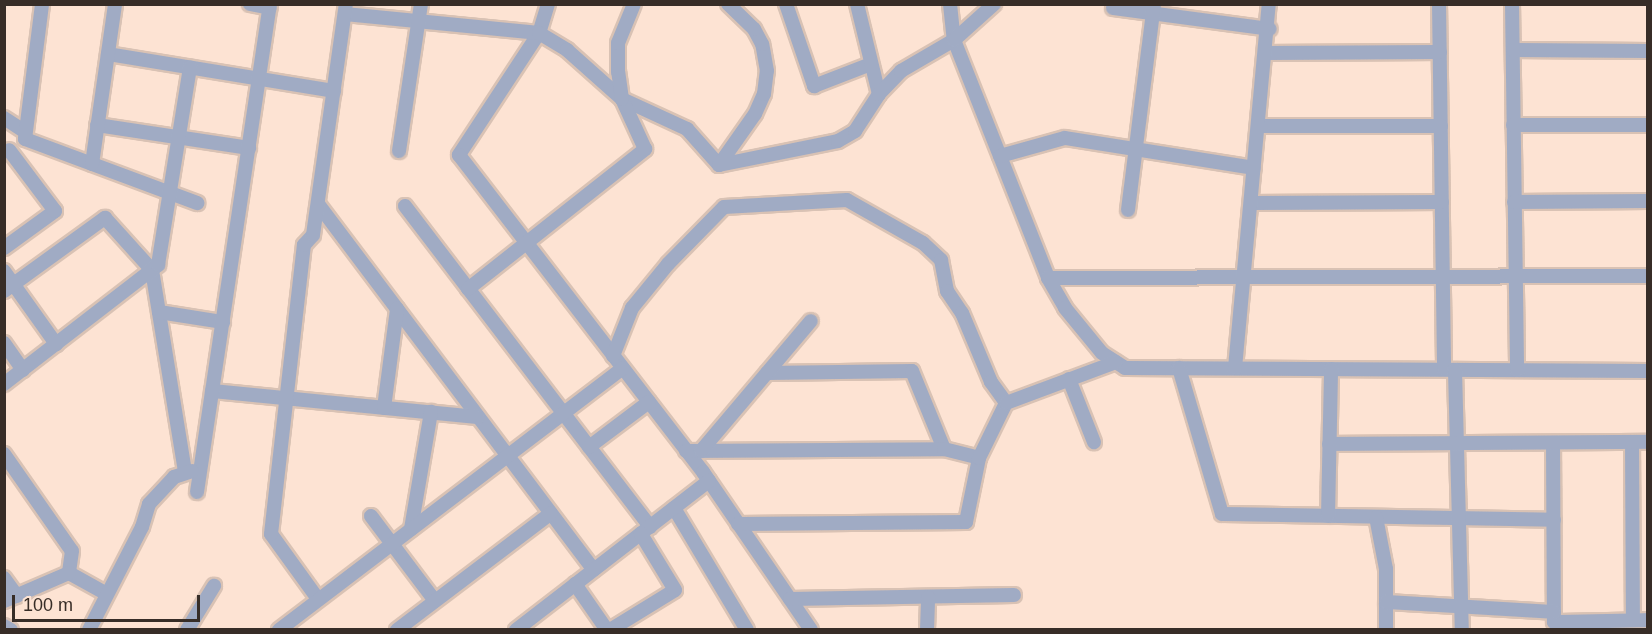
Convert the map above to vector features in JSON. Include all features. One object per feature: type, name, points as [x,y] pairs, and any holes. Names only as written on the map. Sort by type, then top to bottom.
[{"type":"street","points":[[4,248],[55,211],[7,152],[25,135],[42,4]]},
{"type":"street","points":[[92,164],[115,4]]},
{"type":"street","points":[[197,492],[270,6],[250,4]]},
{"type":"street","points":[[399,152],[421,4]]},
{"type":"street","points":[[548,4],[539,33],[459,155],[709,481],[812,630]]},
{"type":"street","points":[[468,289],[645,148],[622,99],[618,43],[634,4]]},
{"type":"street","points":[[719,165],[755,114],[764,94],[767,71],[762,44],[754,30],[728,4]]},
{"type":"street","points":[[786,4],[814,86],[872,64]]},
{"type":"street","points":[[857,4],[879,94]]},
{"type":"street","points":[[950,4],[954,40],[1048,278],[1065,308],[1102,353],[1125,368],[1647,371]]},
{"type":"street","points":[[719,165],[837,141],[855,131],[879,94],[902,72],[954,40],[994,4]]},
{"type":"street","points":[[1235,368],[1269,29],[1269,4]]},
{"type":"street","points":[[1439,4],[1443,277],[1458,443],[1462,630]]},
{"type":"street","points":[[1512,4],[1516,370]]},
{"type":"street","points":[[1113,8],[1154,9],[1269,29]]},
{"type":"street","points":[[318,599],[271,534],[304,245],[313,235],[345,9],[419,21],[539,33],[567,50],[622,99],[687,129],[719,165]]},
{"type":"street","points":[[1128,210],[1154,9]]},
{"type":"street","points":[[1512,50],[1647,51]]},
{"type":"street","points":[[1265,53],[1440,52]]},
{"type":"street","points":[[108,54],[334,91]]},
{"type":"street","points":[[4,384],[158,265],[190,68]]},
{"type":"street","points":[[4,118],[25,135],[92,164],[197,204]]},
{"type":"street","points":[[97,125],[249,148]]},
{"type":"street","points":[[1513,125],[1647,125]]},
{"type":"street","points":[[1258,126],[1441,126]]},
{"type":"street","points":[[1000,156],[1065,138],[1254,168]]},
{"type":"street","points":[[613,356],[632,308],[668,264],[724,207],[847,200],[923,243],[941,260],[946,291],[962,313],[991,382],[1006,403]]},
{"type":"street","points":[[1514,202],[1647,201]]},
{"type":"street","points":[[1251,203],[1442,202]]},
{"type":"street","points":[[318,204],[594,570]]},
{"type":"street","points":[[405,206],[589,447],[645,530],[675,590],[608,630],[575,584]]},
{"type":"street","points":[[9,288],[105,218],[152,270],[185,471]]},
{"type":"street","points":[[4,270],[9,288],[56,344]]},
{"type":"street","points":[[1048,278],[1647,276]]},
{"type":"street","points":[[384,408],[397,309]]},
{"type":"street","points":[[159,312],[223,322]]},
{"type":"street","points":[[701,451],[811,321]]},
{"type":"street","points":[[4,343],[23,370]]},
{"type":"street","points":[[738,524],[966,522],[980,458],[1006,403],[1116,362]]},
{"type":"street","points":[[281,629],[623,368]]},
{"type":"street","points":[[1179,368],[1222,514],[1554,520]]},
{"type":"street","points":[[1328,516],[1331,369]]},
{"type":"street","points":[[767,373],[912,371],[944,449]]},
{"type":"street","points":[[1069,380],[1094,442]]},
{"type":"street","points":[[212,391],[478,417]]},
{"type":"street","points":[[589,447],[649,402]]},
{"type":"street","points":[[411,529],[431,412]]},
{"type":"street","points":[[1553,442],[1554,622],[1631,623],[1647,620]]},
{"type":"street","points":[[1631,623],[1632,442]]},
{"type":"street","points":[[1329,444],[1647,442]]},
{"type":"street","points":[[686,451],[944,449],[980,458]]},
{"type":"street","points":[[4,454],[72,551],[69,573]]},
{"type":"street","points":[[89,630],[142,527],[149,504],[174,477],[185,471],[200,471]]},
{"type":"street","points":[[516,630],[709,481]]},
{"type":"street","points":[[674,508],[747,630]]},
{"type":"street","points":[[397,630],[550,513]]},
{"type":"street","points":[[371,516],[435,601]]},
{"type":"street","points":[[1376,517],[1386,569],[1386,630]]},
{"type":"street","points":[[69,573],[107,594]]},
{"type":"street","points":[[4,578],[11,599],[69,573]]},
{"type":"street","points":[[187,630],[214,586]]},
{"type":"street","points":[[790,599],[1014,595]]},
{"type":"street","points":[[927,630],[928,597]]},
{"type":"street","points":[[1386,602],[1554,612]]},
{"type":"street","points":[[4,626],[11,630]]}]
